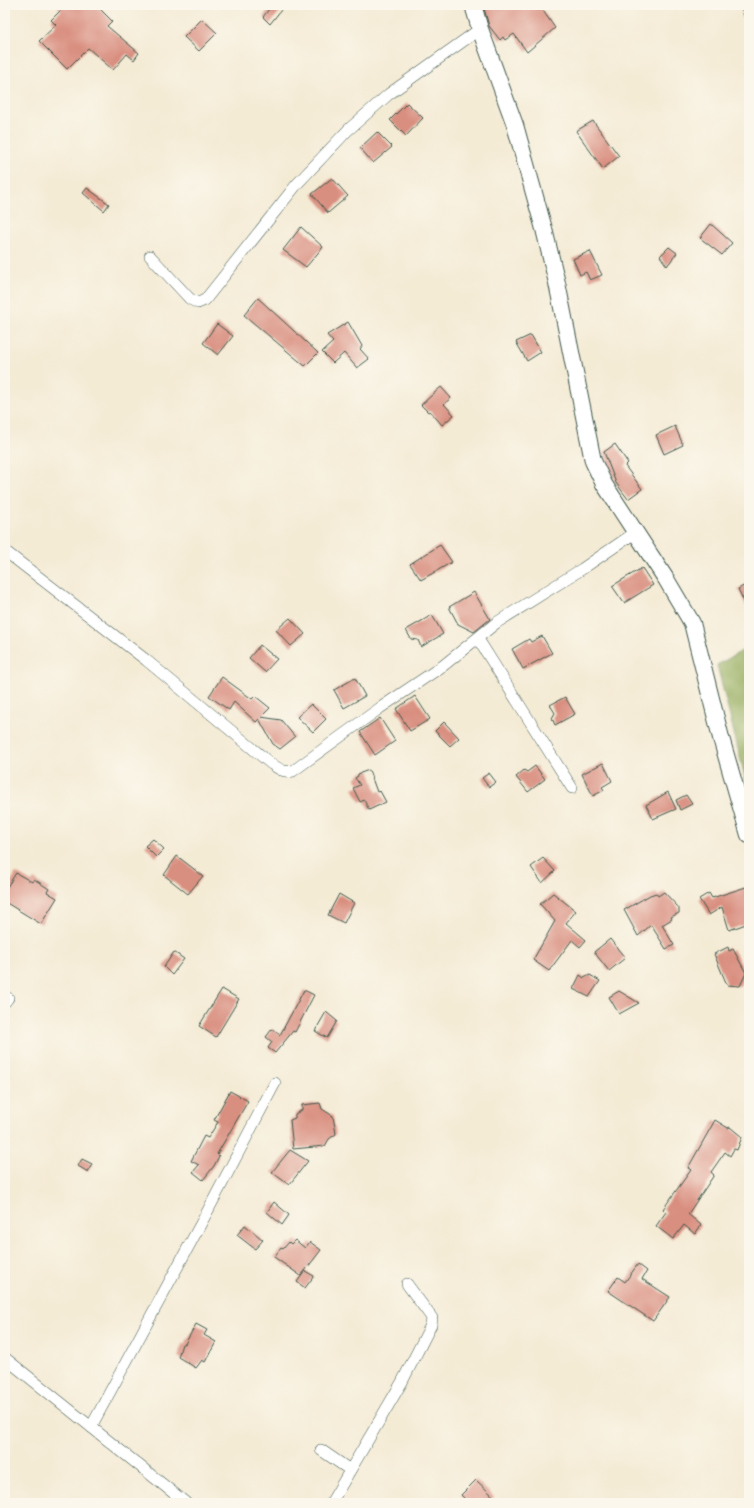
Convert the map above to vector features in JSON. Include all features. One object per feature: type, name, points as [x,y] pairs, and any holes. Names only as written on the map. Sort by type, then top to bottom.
[{"type":"main road","points":[[473,5],[514,125],[544,229],[558,283],[593,461],[604,484],[687,612],[692,623],[721,738],[749,835]]},
{"type":"street","points":[[746,5],[749,14]]},
{"type":"street","points":[[150,256],[190,299],[198,302],[205,300],[297,184],[348,130],[389,94],[480,29]]},
{"type":"street","points":[[5,551],[141,655],[270,763],[283,772],[293,771],[380,708],[444,665],[496,623],[582,569],[636,532]]},
{"type":"street","points":[[478,639],[572,788]]},
{"type":"street","points":[[91,1427],[275,1083]]},
{"type":"street","points":[[331,1503],[402,1382],[431,1325],[432,1318],[407,1284]]},
{"type":"street","points":[[5,1358],[186,1503]]},
{"type":"street","points":[[321,1450],[350,1470]]},
{"type":"green space","points":[[749,647],[749,793],[717,665]]},
{"type":"building","points":[[56,5],[96,5],[112,21],[107,26],[139,53],[134,60],[127,54],[113,70],[88,48],[67,69],[39,41],[56,25],[51,20],[61,10]]},
{"type":"building","points":[[272,5],[285,5],[270,24],[263,17]]},
{"type":"building","points":[[483,5],[539,5],[555,28],[527,52],[514,34],[505,40],[503,37],[500,40],[489,26]]},
{"type":"building","points":[[202,19],[217,33],[199,51],[184,37]]},
{"type":"building","points":[[407,103],[423,118],[406,136],[390,120]]},
{"type":"building","points":[[593,121],[619,156],[603,169],[576,131]]},
{"type":"building","points":[[377,132],[392,147],[373,163],[360,148]]},
{"type":"building","points":[[332,178],[348,196],[328,213],[312,194]]},
{"type":"building","points":[[87,188],[109,204],[104,211],[83,193]]},
{"type":"building","points":[[711,224],[732,243],[722,255],[700,238]]},
{"type":"building","points":[[301,227],[323,247],[306,267],[283,250]]},
{"type":"building","points":[[669,247],[677,253],[667,266],[660,256]]},
{"type":"building","points":[[590,251],[602,275],[590,280],[586,272],[580,275],[573,259]]},
{"type":"building","points":[[258,298],[318,353],[305,366],[244,315]]},
{"type":"building","points":[[348,322],[362,346],[360,349],[369,359],[357,368],[344,353],[333,363],[322,352],[333,342],[327,335]]},
{"type":"building","points":[[217,324],[233,336],[218,355],[203,343]]},
{"type":"building","points":[[531,335],[541,352],[527,361],[516,342]]},
{"type":"building","points":[[441,387],[451,398],[444,404],[454,415],[442,425],[430,411],[428,412],[421,405]]},
{"type":"building","points":[[675,426],[683,445],[664,454],[656,435]]},
{"type":"building","points":[[615,444],[628,463],[625,466],[642,489],[628,499],[616,483],[604,452]]},
{"type":"building","points":[[440,545],[452,562],[421,580],[410,564]]},
{"type":"building","points":[[642,568],[653,585],[624,603],[612,586]]},
{"type":"building","points":[[749,583],[749,612],[738,589]]},
{"type":"building","points":[[474,592],[490,619],[474,632],[458,624],[449,607]]},
{"type":"building","points":[[432,615],[443,634],[421,647],[418,640],[411,639],[406,630]]},
{"type":"building","points":[[290,618],[305,634],[291,646],[276,630]]},
{"type":"building","points":[[542,636],[552,653],[523,669],[512,649],[529,639],[531,642]]},
{"type":"building","points":[[260,645],[277,659],[265,672],[249,658]]},
{"type":"building","points":[[222,677],[252,699],[255,696],[270,708],[261,717],[281,720],[295,737],[280,749],[273,744],[259,719],[256,722],[234,702],[229,710],[209,696]]},
{"type":"building","points":[[355,678],[365,696],[344,708],[334,690]]},
{"type":"building","points":[[415,696],[430,719],[410,731],[396,709]]},
{"type":"building","points":[[565,697],[575,714],[555,725],[552,718],[555,713],[550,705]]},
{"type":"building","points":[[311,704],[326,719],[313,732],[297,717]]},
{"type":"building","points":[[380,718],[395,741],[375,755],[360,732]]},
{"type":"building","points":[[444,722],[459,738],[450,746],[435,731]]},
{"type":"building","points":[[603,763],[612,781],[602,787],[604,790],[593,796],[582,774]]},
{"type":"building","points":[[535,766],[545,779],[528,792],[516,777],[524,770],[527,772]]},
{"type":"building","points":[[369,770],[377,792],[380,791],[386,802],[369,810],[364,800],[360,802],[353,788],[360,785],[355,778],[358,774]]},
{"type":"building","points":[[489,773],[496,782],[489,787],[482,778]]},
{"type":"building","points":[[668,792],[676,809],[653,819],[646,805]]},
{"type":"building","points":[[686,795],[692,804],[680,810],[676,800]]},
{"type":"building","points":[[153,839],[164,849],[156,857],[145,846]]},
{"type":"building","points":[[177,856],[203,876],[188,894],[164,875]]},
{"type":"building","points":[[543,858],[555,871],[542,883],[531,867]]},
{"type":"building","points":[[16,873],[32,882],[34,879],[49,889],[47,892],[57,898],[41,924],[5,902],[5,890]]},
{"type":"building","points":[[749,886],[749,923],[729,930],[722,907],[709,915],[699,899],[709,893],[712,898]]},
{"type":"building","points":[[664,892],[679,908],[679,913],[671,917],[672,919],[662,925],[674,945],[666,949],[651,925],[638,936],[624,910],[650,895],[656,893],[658,896]]},
{"type":"building","points":[[553,893],[576,911],[566,923],[586,940],[580,947],[572,940],[549,971],[533,960],[555,921],[540,904]]},
{"type":"building","points":[[339,894],[354,903],[344,923],[328,915]]},
{"type":"building","points":[[610,939],[625,958],[609,971],[594,952]]},
{"type":"building","points":[[728,947],[729,951],[733,949],[746,973],[740,986],[727,985],[714,954]]},
{"type":"building","points":[[174,952],[184,959],[172,975],[164,967]]},
{"type":"building","points":[[580,975],[584,978],[590,975],[600,981],[589,997],[573,989]]},
{"type":"building","points":[[222,989],[239,999],[216,1037],[199,1026]]},
{"type":"building","points":[[304,990],[314,995],[295,1032],[293,1031],[275,1053],[268,1048],[272,1042],[266,1037],[272,1029],[280,1035]]},
{"type":"building","points":[[619,991],[639,1003],[619,1014],[609,997]]},
{"type":"building","points":[[326,1012],[337,1021],[327,1038],[315,1031]]},
{"type":"building","points":[[230,1091],[248,1101],[217,1154],[219,1156],[214,1166],[203,1180],[193,1172],[199,1165],[191,1161],[204,1136],[208,1138],[218,1122],[214,1120]]},
{"type":"building","points":[[320,1103],[322,1109],[333,1116],[336,1134],[329,1139],[325,1146],[293,1149],[290,1120],[295,1118],[295,1114],[302,1110],[302,1105]]},
{"type":"building","points":[[715,1120],[728,1128],[730,1127],[742,1137],[737,1150],[734,1149],[730,1156],[725,1152],[711,1172],[714,1175],[688,1214],[701,1225],[695,1234],[684,1225],[673,1239],[656,1226],[666,1212],[663,1209],[691,1170],[688,1168]]},
{"type":"building","points":[[290,1150],[308,1161],[289,1185],[272,1172]]},
{"type":"building","points":[[82,1159],[92,1164],[88,1172],[78,1166]]},
{"type":"building","points":[[274,1202],[289,1215],[282,1225],[267,1212]]},
{"type":"building","points":[[245,1225],[263,1240],[255,1249],[237,1235]]},
{"type":"building","points":[[295,1240],[305,1248],[310,1242],[321,1250],[301,1276],[274,1257],[281,1248],[283,1249],[289,1242],[291,1244]]},
{"type":"building","points":[[638,1264],[647,1271],[642,1279],[670,1297],[653,1321],[608,1291],[618,1277],[625,1282]]},
{"type":"building","points":[[305,1271],[314,1276],[305,1288],[297,1282]]},
{"type":"building","points":[[196,1324],[207,1330],[204,1335],[216,1342],[205,1362],[202,1360],[196,1368],[178,1357],[182,1344],[185,1344]]},
{"type":"building","points":[[476,1480],[494,1497],[488,1503],[469,1503],[461,1495]]}]
